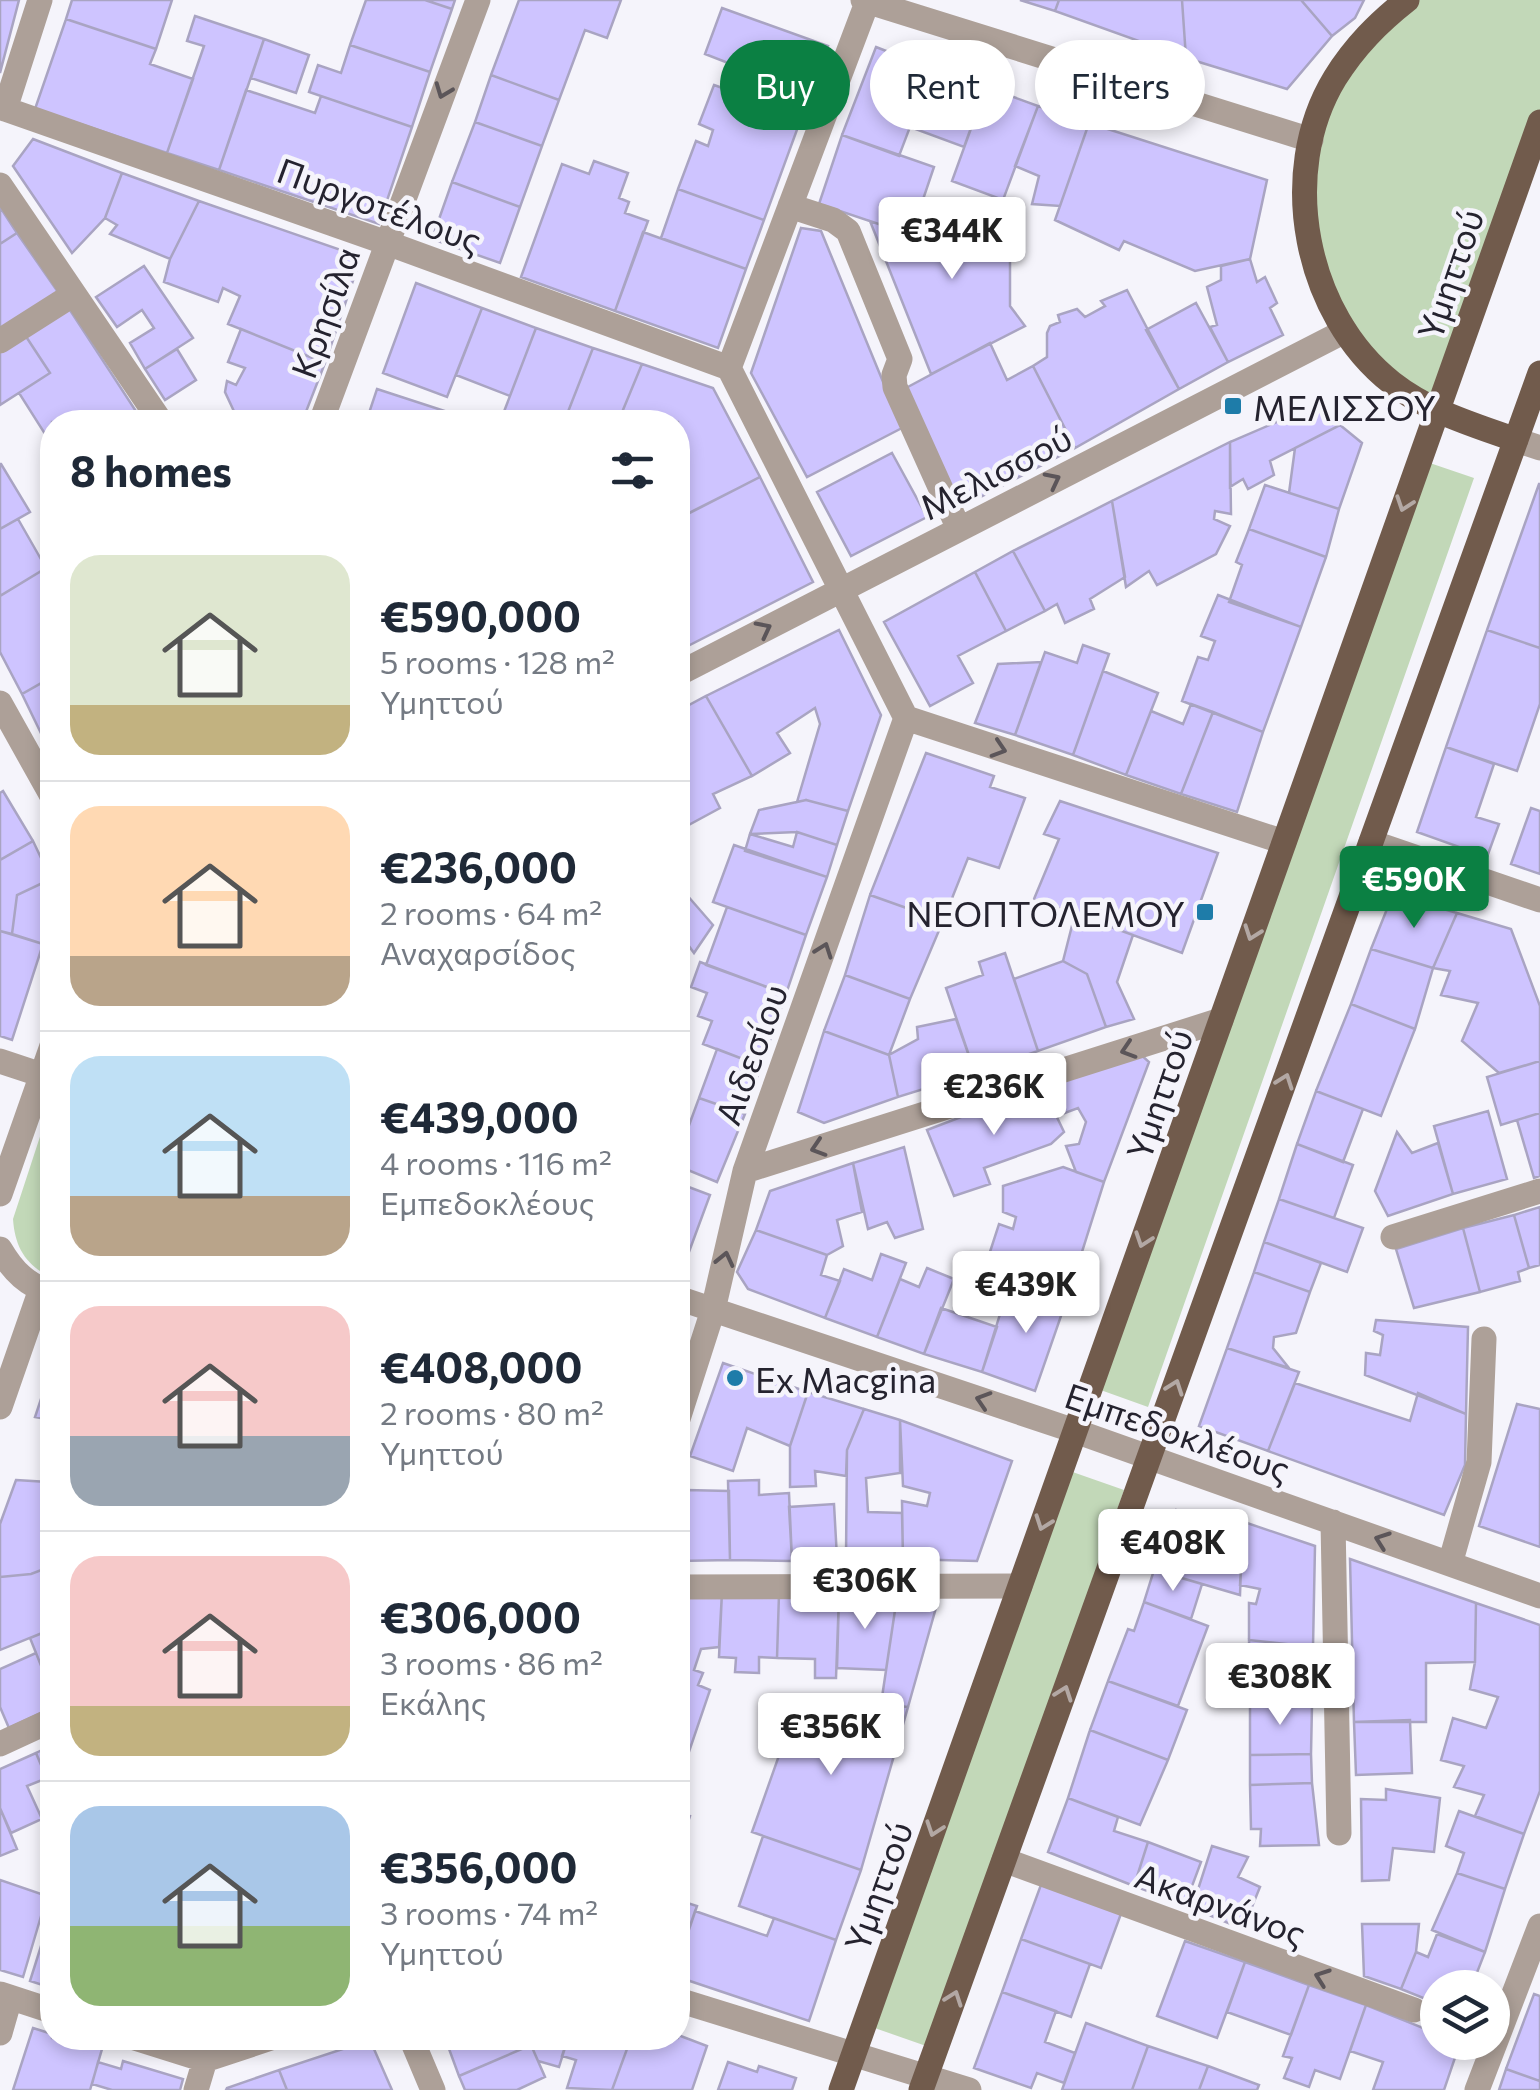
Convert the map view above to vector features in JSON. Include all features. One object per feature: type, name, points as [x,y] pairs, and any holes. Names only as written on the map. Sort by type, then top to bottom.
[{"type":"main road","points":[[1407,0],[1368,32],[1333,81],[1311,140],[1304,200],[1314,264],[1330,306],[1345,331],[1392,383],[1436,412],[1528,444]]},
{"type":"main road","name":"Υμηττού","points":[[842,2090],[1540,122]]},
{"type":"main road","points":[[924,2082],[1372,842],[1528,444],[1540,373]]},
{"type":"street","points":[[3,110],[40,0]]},
{"type":"street","name":"Κρησίλα","points":[[325,410],[478,0]]},
{"type":"street","points":[[1284,842],[906,718],[729,368],[866,0],[1311,140]]},
{"type":"street","name":"Πυργοτέλους","points":[[3,110],[386,242],[729,368]]},
{"type":"street","points":[[0,185],[154,410]]},
{"type":"street","points":[[790,206],[878,241]]},
{"type":"street","points":[[848,231],[911,355],[894,375],[896,388],[959,529]]},
{"type":"street","points":[[0,341],[74,294]]},
{"type":"street","name":"Μελισσού","points":[[690,668],[1345,331]]},
{"type":"street","points":[[0,704],[40,775]]},
{"type":"street","name":"Αιδεσίου","points":[[690,1382],[713,1310],[745,1171],[906,718]]},
{"type":"street","points":[[1372,842],[1540,900]]},
{"type":"street","points":[[745,1171],[1221,1020]]},
{"type":"street","points":[[0,1061],[40,1075]]},
{"type":"street","points":[[0,1194],[40,1082]]},
{"type":"street","points":[[1393,1236],[1540,1191]]},
{"type":"street","points":[[0,1249],[13,1270],[40,1287]]},
{"type":"street","name":"Εμπεδοκλέους","points":[[690,1302],[1075,1431],[1540,1596]]},
{"type":"street","points":[[0,1407],[40,1309]]},
{"type":"street","points":[[1450,1564],[1480,1462],[1484,1340]]},
{"type":"street","points":[[1334,1522],[1339,1833]]},
{"type":"street","points":[[690,1586],[1020,1586]]},
{"type":"street","points":[[0,1744],[40,1726]]},
{"type":"street","name":"Ακαρνάνος","points":[[1004,1860],[1414,2010]]},
{"type":"street","points":[[1478,2090],[1540,1926]]},
{"type":"street","points":[[0,2033],[5,1996],[40,2008]]},
{"type":"street","points":[[690,2004],[855,2052],[924,2082],[969,2090]]},
{"type":"street","points":[[173,2050],[205,2060],[235,2050]]},
{"type":"street","points":[[417,2050],[434,2090]]},
{"type":"street","points":[[196,2090],[205,2060]]},
{"type":"green space","points":[[1407,0],[1540,0],[1540,122],[1436,413],[1345,331],[1304,200],[1333,81]]},
{"type":"green space","points":[[1421,460],[1474,478],[1148,1407],[1095,1388]]},
{"type":"green space","points":[[40,1137],[40,1270],[16,1239],[13,1219]]},
{"type":"green space","points":[[1064,1469],[1124,1490],[929,2047],[869,2026]]},
{"type":"building","points":[[0,0],[19,0],[0,73]]},
{"type":"building","points":[[72,0],[172,0],[156,49],[66,19]]},
{"type":"building","points":[[366,0],[425,0],[452,9],[430,72],[350,45]]},
{"type":"building","points":[[425,0],[455,0],[452,9]]},
{"type":"building","points":[[519,0],[621,0],[607,38],[585,30],[559,100],[491,75]]},
{"type":"building","points":[[1020,0],[1059,0],[1055,11]]},
{"type":"building","points":[[1059,0],[1182,0],[1185,40],[1136,40],[1055,11]]},
{"type":"building","points":[[1182,0],[1301,0],[1332,36],[1287,89],[1205,64],[1205,40],[1185,40]]},
{"type":"building","points":[[1301,0],[1364,0],[1355,18],[1332,36]]},
{"type":"building","points":[[722,8],[811,40],[720,40],[720,60],[705,54]]},
{"type":"building","points":[[195,16],[264,39],[219,170],[167,153],[204,46],[187,41]]},
{"type":"building","points":[[66,19],[156,49],[150,64],[193,79],[167,153],[35,109]]},
{"type":"building","points":[[264,39],[309,55],[296,93],[251,78]]},
{"type":"building","points":[[350,45],[430,72],[412,127],[309,92],[318,65],[341,73]]},
{"type":"building","points":[[870,63],[870,130],[909,130],[899,156],[842,135],[844,130],[850,130],[850,114]]},
{"type":"building","points":[[491,75],[559,100],[542,146],[475,122]]},
{"type":"building","points":[[714,85],[720,87],[720,130],[797,130],[764,220],[678,189],[696,141],[708,146],[713,130],[699,124]]},
{"type":"building","points":[[246,90],[315,113],[321,96],[412,127],[379,224],[219,170]]},
{"type":"building","points":[[1015,98],[1035,105],[1003,200],[952,181],[970,130],[1015,130]]},
{"type":"building","points":[[1035,114],[1035,130],[1087,130],[1060,206],[1032,204],[1039,176],[1015,166]]},
{"type":"building","points":[[475,122],[542,146],[520,207],[452,182]]},
{"type":"building","points":[[918,130],[970,130],[964,147]]},
{"type":"building","points":[[1087,130],[1111,130],[1267,180],[1250,259],[1195,271],[1124,241],[1119,250],[1055,220]]},
{"type":"building","points":[[842,135],[934,167],[911,235],[819,204]]},
{"type":"building","points":[[33,139],[122,173],[105,218],[72,253],[13,166]]},
{"type":"building","points":[[594,161],[628,173],[619,198],[629,202],[625,213],[648,221],[615,311],[521,277],[562,164],[589,174]]},
{"type":"building","points":[[122,173],[199,201],[170,259],[110,234],[117,225],[105,218]]},
{"type":"building","points":[[452,182],[520,207],[500,263],[432,239]]},
{"type":"building","points":[[678,189],[764,220],[746,269],[661,238]]},
{"type":"building","points":[[923,199],[1010,232],[1010,306],[1025,326],[931,374],[870,221],[911,235]]},
{"type":"building","points":[[199,201],[361,257],[325,363],[228,324],[240,296],[223,288],[218,302],[164,282],[170,259]]},
{"type":"building","points":[[0,207],[17,233],[0,244]]},
{"type":"building","points":[[801,228],[821,231],[902,428],[807,477],[751,373]]},
{"type":"building","points":[[643,232],[746,269],[718,348],[615,311]]},
{"type":"building","points":[[17,233],[58,292],[0,330],[0,244]]},
{"type":"building","points":[[1250,259],[1257,282],[1265,277],[1277,303],[1270,308],[1283,335],[1228,362],[1210,327],[1217,325],[1207,287],[1221,280],[1221,266]]},
{"type":"building","points":[[144,266],[193,338],[145,369],[130,343],[154,328],[142,310],[117,327],[96,297]]},
{"type":"building","points":[[416,283],[482,308],[447,397],[383,373]]},
{"type":"building","points":[[1127,290],[1179,389],[1075,448],[1033,366],[1047,357],[1047,333],[1050,326],[1060,322],[1058,315],[1077,309],[1085,317],[1105,306],[1101,301]]},
{"type":"building","points":[[1196,303],[1228,362],[1179,389],[1146,330]]},
{"type":"building","points":[[68,307],[135,410],[40,410],[40,426],[19,393],[50,373],[25,335]]},
{"type":"building","points":[[482,308],[536,328],[510,396],[456,375]]},
{"type":"building","points":[[536,328],[593,348],[569,410],[505,410]]},
{"type":"building","points":[[241,329],[325,363],[307,410],[233,410],[225,392],[227,381],[236,385],[245,368],[228,362]]},
{"type":"building","points":[[25,335],[50,373],[0,405],[0,351]]},
{"type":"building","points":[[990,343],[1007,380],[1033,366],[1075,448],[959,508],[906,388]]},
{"type":"building","points":[[593,348],[642,364],[623,410],[569,410]]},
{"type":"building","points":[[177,349],[196,380],[165,400],[145,369]]},
{"type":"building","points":[[642,364],[713,388],[760,477],[690,512],[690,410],[623,410]]},
{"type":"building","points":[[377,389],[442,410],[370,410]]},
{"type":"building","points":[[1321,403],[1340,425],[1270,461],[1274,475],[1248,489],[1243,479],[1230,487],[1230,442]]},
{"type":"building","points":[[1340,425],[1362,443],[1339,509],[1289,493],[1295,448]]},
{"type":"building","points":[[1230,442],[1231,514],[1215,511],[1214,519],[1230,526],[1216,554],[1157,585],[1149,571],[1126,587],[1112,501]]},
{"type":"building","points":[[892,453],[927,517],[851,556],[817,492]]},
{"type":"building","points":[[0,464],[30,512],[0,529]]},
{"type":"building","points":[[760,477],[813,582],[690,645],[690,513]]},
{"type":"building","points":[[1540,484],[1540,648],[1487,630]]},
{"type":"building","points":[[1265,485],[1339,509],[1326,557],[1249,529]]},
{"type":"building","points":[[1112,501],[1125,577],[1090,599],[1094,609],[1065,623],[1057,604],[1045,611],[1013,551]]},
{"type":"building","points":[[18,519],[40,558],[40,572],[0,596],[0,529]]},
{"type":"building","points":[[1249,529],[1326,557],[1301,627],[1229,602],[1242,565],[1236,562]]},
{"type":"building","points":[[1013,551],[1045,611],[1006,631],[975,572]]},
{"type":"building","points":[[40,572],[40,684],[22,694],[0,652],[0,596]]},
{"type":"building","points":[[975,572],[1006,631],[958,656],[973,683],[930,706],[884,622]]},
{"type":"building","points":[[1218,595],[1301,627],[1263,732],[1182,701],[1198,657],[1208,660],[1215,641],[1201,636]]},
{"type":"building","points":[[839,630],[881,715],[848,811],[806,800],[797,802],[820,724],[815,708],[777,733],[790,753],[752,776],[706,696]]},
{"type":"building","points":[[1487,630],[1540,648],[1540,704],[1517,771],[1446,747]]},
{"type":"building","points":[[1083,645],[1109,654],[1073,755],[1015,735],[1045,652],[1077,663]]},
{"type":"building","points":[[1041,662],[1015,735],[975,723],[998,664]]},
{"type":"building","points":[[1103,671],[1158,693],[1126,775],[1073,755]]},
{"type":"building","points":[[40,684],[40,731],[22,694]]},
{"type":"building","points":[[706,696],[752,776],[713,794],[720,808],[690,824],[690,705]]},
{"type":"building","points":[[1191,704],[1213,712],[1181,794],[1126,775],[1151,711],[1183,724]]},
{"type":"building","points":[[1213,712],[1263,732],[1237,812],[1181,794]]},
{"type":"building","points":[[1446,747],[1494,764],[1476,817],[1499,824],[1487,857],[1417,832]]},
{"type":"building","points":[[926,753],[994,776],[990,787],[1025,798],[999,868],[968,858],[943,921],[870,895]]},
{"type":"building","points":[[3,791],[33,841],[0,860],[0,793]]},
{"type":"building","points":[[806,800],[848,811],[837,845],[797,832],[750,834],[759,810]]},
{"type":"building","points":[[1060,801],[1218,853],[1182,953],[1034,899],[1059,839],[1044,834]]},
{"type":"building","points":[[1531,808],[1540,811],[1540,874],[1511,864]]},
{"type":"building","points":[[797,832],[837,845],[827,877],[745,851],[750,834],[793,847]]},
{"type":"building","points":[[33,841],[40,856],[40,884],[17,895],[12,934],[0,931],[0,860]]},
{"type":"building","points":[[734,845],[827,877],[806,935],[713,902]]},
{"type":"building","points":[[40,884],[40,943],[12,934],[17,895]]},
{"type":"building","points":[[1393,894],[1457,913],[1433,968],[1371,949]]},
{"type":"building","points":[[870,895],[943,921],[910,999],[845,975]]},
{"type":"building","points":[[690,899],[713,925],[694,953],[690,948]]},
{"type":"building","points":[[727,907],[806,935],[786,994],[706,965]]},
{"type":"building","points":[[1457,913],[1511,929],[1540,1006],[1540,1061],[1499,1073],[1462,1041],[1478,1003],[1441,995],[1450,971],[1433,968]]},
{"type":"building","points":[[1075,914],[1133,935],[1117,982],[1134,1019],[1106,1027],[1087,974],[1063,961]]},
{"type":"building","points":[[0,931],[40,943],[40,953],[12,1040],[0,1036]]},
{"type":"building","points":[[1371,949],[1433,968],[1415,1029],[1351,1004]]},
{"type":"building","points":[[1005,953],[1038,1051],[975,1073],[946,988],[983,975],[979,962]]},
{"type":"building","points":[[1063,961],[1087,974],[1106,1027],[1038,1051],[1014,979]]},
{"type":"building","points":[[700,962],[786,994],[761,1066],[703,1044],[712,1021],[698,1016],[707,993],[691,987]]},
{"type":"building","points":[[845,975],[910,999],[889,1055],[824,1031]]},
{"type":"building","points":[[1351,1004],[1415,1029],[1381,1116],[1316,1091]]},
{"type":"building","points":[[956,1019],[975,1073],[898,1097],[889,1055],[918,1039],[917,1027]]},
{"type":"building","points":[[824,1031],[889,1055],[898,1097],[824,1123],[798,1112]]},
{"type":"building","points":[[717,1049],[761,1066],[745,1114],[699,1098]]},
{"type":"building","points":[[1138,1052],[1149,1062],[1104,1182],[1076,1172],[1066,1146],[1079,1144],[1086,1122],[1078,1108],[1057,1116],[1042,1086]]},
{"type":"building","points":[[1540,1061],[1540,1113],[1501,1125],[1487,1077]]},
{"type":"building","points":[[1042,1086],[1064,1132],[1051,1144],[984,1168],[990,1184],[954,1196],[927,1130]]},
{"type":"building","points":[[1316,1091],[1363,1109],[1343,1162],[1297,1144]]},
{"type":"building","points":[[699,1098],[745,1114],[717,1182],[690,1171],[690,1123]]},
{"type":"building","points":[[1488,1111],[1507,1179],[1453,1194],[1434,1126]]},
{"type":"building","points":[[1540,1113],[1540,1176],[1534,1178],[1517,1120]]},
{"type":"building","points":[[1397,1132],[1412,1153],[1438,1143],[1453,1194],[1388,1216],[1375,1191]]},
{"type":"building","points":[[1297,1144],[1353,1165],[1334,1218],[1279,1199]]},
{"type":"building","points":[[904,1147],[923,1229],[895,1238],[887,1222],[868,1229],[853,1163]]},
{"type":"building","points":[[853,1163],[862,1212],[837,1220],[843,1246],[827,1255],[756,1230],[770,1191]]},
{"type":"building","points":[[1063,1167],[1104,1182],[1070,1290],[1040,1280],[1025,1264],[988,1258],[999,1224],[1013,1229],[1016,1217],[1003,1212],[1003,1186]]},
{"type":"building","points":[[690,1188],[710,1195],[690,1249]]},
{"type":"building","points":[[1279,1199],[1363,1228],[1347,1272],[1264,1242]]},
{"type":"building","points":[[1540,1207],[1540,1265],[1529,1268],[1514,1215]]},
{"type":"building","points":[[1514,1215],[1529,1268],[1518,1272],[1520,1281],[1480,1292],[1463,1228]]},
{"type":"building","points":[[1463,1228],[1480,1292],[1414,1308],[1396,1249]]},
{"type":"building","points":[[756,1230],[827,1255],[821,1275],[840,1281],[825,1318],[748,1289],[737,1272]]},
{"type":"building","points":[[1264,1242],[1321,1263],[1310,1292],[1254,1272]]},
{"type":"building","points":[[881,1254],[906,1263],[877,1337],[825,1318],[844,1269],[872,1280]]},
{"type":"building","points":[[927,1268],[954,1279],[924,1354],[877,1337],[900,1279],[919,1287]]},
{"type":"building","points":[[1254,1272],[1310,1292],[1296,1333],[1274,1337],[1273,1348],[1289,1368],[1227,1348]]},
{"type":"building","points":[[1040,1280],[1070,1290],[1035,1391],[982,1372],[1006,1295],[1032,1304]]},
{"type":"building","points":[[941,1308],[997,1327],[982,1372],[924,1354]]},
{"type":"building","points":[[1376,1320],[1468,1327],[1466,1414],[1365,1375],[1366,1353],[1380,1355],[1383,1335],[1374,1331]]},
{"type":"building","points":[[1227,1348],[1299,1372],[1268,1451],[1199,1426]]},
{"type":"building","points":[[723,1363],[808,1392],[790,1446],[747,1428],[733,1471],[690,1456]]},
{"type":"building","points":[[1295,1383],[1410,1421],[1418,1393],[1466,1414],[1465,1465],[1444,1515],[1268,1451]]},
{"type":"building","points":[[808,1392],[864,1409],[847,1450],[846,1476],[815,1471],[816,1486],[790,1487],[790,1446]]},
{"type":"building","points":[[1517,1404],[1540,1409],[1540,1547],[1479,1526]]},
{"type":"building","points":[[864,1409],[900,1420],[900,1473],[866,1478],[868,1512],[902,1513],[903,1559],[846,1557],[847,1450]]},
{"type":"building","points":[[900,1420],[1012,1461],[977,1561],[903,1559],[902,1501],[927,1506],[930,1493],[903,1486]]},
{"type":"building","points":[[16,1480],[40,1482],[40,1571],[0,1577],[0,1524]]},
{"type":"building","points":[[759,1480],[759,1495],[789,1493],[792,1561],[730,1560],[728,1481]]},
{"type":"building","points":[[690,1490],[729,1491],[730,1560],[690,1561]]},
{"type":"building","points":[[834,1504],[837,1558],[792,1561],[789,1507]]},
{"type":"building","points":[[1176,1510],[1222,1526],[1216,1561],[1241,1568],[1240,1595],[1154,1570]]},
{"type":"building","points":[[1244,1522],[1315,1546],[1313,1647],[1249,1640],[1249,1603],[1256,1604],[1260,1589],[1240,1585]]},
{"type":"building","points":[[1350,1559],[1476,1603],[1475,1662],[1426,1663],[1426,1722],[1354,1722]]},
{"type":"building","points":[[1154,1570],[1202,1584],[1191,1619],[1144,1602]]},
{"type":"building","points":[[40,1571],[40,1634],[0,1650],[0,1577]]},
{"type":"building","points":[[690,1591],[722,1592],[719,1647],[701,1649],[694,1670],[703,1673],[698,1685],[710,1690],[690,1749]]},
{"type":"building","points":[[722,1592],[779,1594],[777,1658],[759,1657],[759,1673],[735,1672],[736,1658],[719,1657]]},
{"type":"building","points":[[779,1594],[839,1596],[836,1678],[815,1678],[815,1659],[777,1658]]},
{"type":"building","points":[[839,1596],[897,1597],[886,1670],[837,1668]]},
{"type":"building","points":[[897,1597],[939,1597],[908,1707],[881,1704]]},
{"type":"building","points":[[1144,1602],[1208,1626],[1178,1706],[1108,1681],[1128,1629],[1134,1631]]},
{"type":"building","points":[[1476,1603],[1540,1625],[1540,1791],[1524,1834],[1475,1816],[1484,1795],[1454,1787],[1464,1766],[1441,1760],[1453,1718],[1486,1728],[1498,1697],[1470,1689],[1475,1662]]},
{"type":"building","points":[[40,1634],[40,1663],[30,1638]]},
{"type":"building","points":[[1249,1640],[1313,1647],[1312,1705],[1250,1697]]},
{"type":"building","points":[[36,1653],[40,1663],[40,1714],[9,1728],[0,1707],[0,1669]]},
{"type":"building","points":[[1108,1681],[1187,1710],[1168,1760],[1090,1730]]},
{"type":"building","points":[[800,1696],[908,1707],[861,1870],[752,1832]]},
{"type":"building","points":[[1250,1697],[1312,1705],[1311,1754],[1250,1755]]},
{"type":"building","points":[[1410,1720],[1412,1773],[1356,1775],[1354,1722]]},
{"type":"building","points":[[1090,1730],[1168,1760],[1140,1825],[1068,1798]]},
{"type":"building","points":[[36,1753],[40,1762],[40,1781],[27,1786],[40,1820],[11,1833],[0,1808],[0,1769]]},
{"type":"building","points":[[1311,1754],[1312,1783],[1250,1785],[1250,1755]]},
{"type":"building","points":[[1312,1783],[1319,1845],[1260,1846],[1261,1829],[1251,1829],[1250,1785]]},
{"type":"building","points":[[1386,1789],[1440,1798],[1434,1852],[1393,1848],[1389,1880],[1362,1881],[1361,1799],[1386,1800]]},
{"type":"building","points":[[1068,1798],[1118,1817],[1114,1831],[1148,1842],[1134,1886],[1048,1852]]},
{"type":"building","points":[[0,1808],[17,1849],[0,1856]]},
{"type":"building","points":[[1459,1811],[1524,1834],[1505,1889],[1457,1873],[1464,1853],[1446,1846]]},
{"type":"building","points":[[763,1836],[861,1870],[836,1940],[739,1906]]},
{"type":"building","points":[[1148,1842],[1201,1862],[1185,1905],[1134,1886]]},
{"type":"building","points":[[1212,1846],[1248,1857],[1238,1877],[1260,1887],[1243,1929],[1192,1908]]},
{"type":"building","points":[[1457,1873],[1505,1889],[1485,1952],[1432,1930]]},
{"type":"building","points":[[0,1880],[40,1894],[40,1920],[23,1977],[0,1970]]},
{"type":"building","points":[[1042,1882],[1122,1911],[1101,1968],[1021,1939]]},
{"type":"building","points":[[690,1904],[697,1906],[690,1927]]},
{"type":"building","points":[[695,1911],[767,1936],[774,1918],[836,1940],[809,2021],[690,1981],[690,1926]]},
{"type":"building","points":[[1362,1924],[1419,1924],[1416,1952],[1401,1989],[1364,1976]]},
{"type":"building","points":[[1437,1934],[1485,1952],[1478,1970],[1420,1970],[1420,1997],[1401,1989],[1416,1952],[1428,1957]]},
{"type":"building","points":[[1021,1939],[1090,1964],[1071,2017],[1002,1992]]},
{"type":"building","points":[[1185,1941],[1245,1962],[1217,2038],[1157,2016]]},
{"type":"building","points":[[40,1949],[40,1984],[30,1981]]},
{"type":"building","points":[[1245,1962],[1309,1985],[1291,2035],[1227,2012]]},
{"type":"building","points":[[1309,1985],[1366,2005],[1340,2079],[1315,2070],[1309,2087],[1284,2078],[1292,2058],[1283,2056]]},
{"type":"building","points":[[1002,1992],[1056,2011],[1045,2042],[1075,2053],[1064,2083],[1037,2073],[1031,2088],[974,2068]]},
{"type":"building","points":[[1534,1994],[1540,1996],[1540,2081],[1506,2069]]},
{"type":"building","points":[[1366,2005],[1420,2027],[1420,2060],[1454,2060],[1444,2090],[1373,2090],[1383,2062],[1350,2051]]},
{"type":"building","points":[[1086,2023],[1148,2046],[1132,2090],[1062,2090]]},
{"type":"building","points":[[33,2028],[40,2030],[40,2050],[102,2050],[90,2090],[13,2090]]},
{"type":"building","points":[[690,2040],[707,2046],[692,2090],[612,2090],[627,2050],[690,2050]]},
{"type":"building","points":[[1148,2046],[1208,2066],[1199,2090],[1132,2090]]},
{"type":"building","points":[[340,2050],[374,2050],[392,2090],[287,2090],[279,2070]]},
{"type":"building","points":[[449,2050],[519,2050],[459,2076]]},
{"type":"building","points":[[519,2050],[533,2050],[545,2077],[517,2090],[465,2090],[459,2076]]},
{"type":"building","points":[[533,2050],[564,2050],[559,2067],[538,2061]]},
{"type":"building","points":[[564,2050],[627,2050],[612,2090],[567,2088],[576,2060],[562,2056]]},
{"type":"building","points":[[123,2061],[183,2079],[180,2090],[112,2090],[92,2084],[98,2062],[121,2069]]},
{"type":"building","points":[[728,2062],[757,2072],[759,2066],[796,2078],[792,2090],[718,2090]]},
{"type":"building","points":[[1208,2066],[1259,2085],[1257,2090],[1199,2090]]},
{"type":"building","points":[[1506,2069],[1540,2081],[1540,2090],[1499,2090]]},
{"type":"building","points":[[279,2070],[287,2090],[226,2090],[227,2088]]},
{"type":"place","name":"ΜΕΛΙΣΣΟΥ","points":[[1233,406]]},
{"type":"place","name":"ΝΕΟΠΤΟΛΕΜΟΥ","points":[[1205,912]]},
{"type":"place","name":"Ex Macgina","points":[[735,1378]]}]
